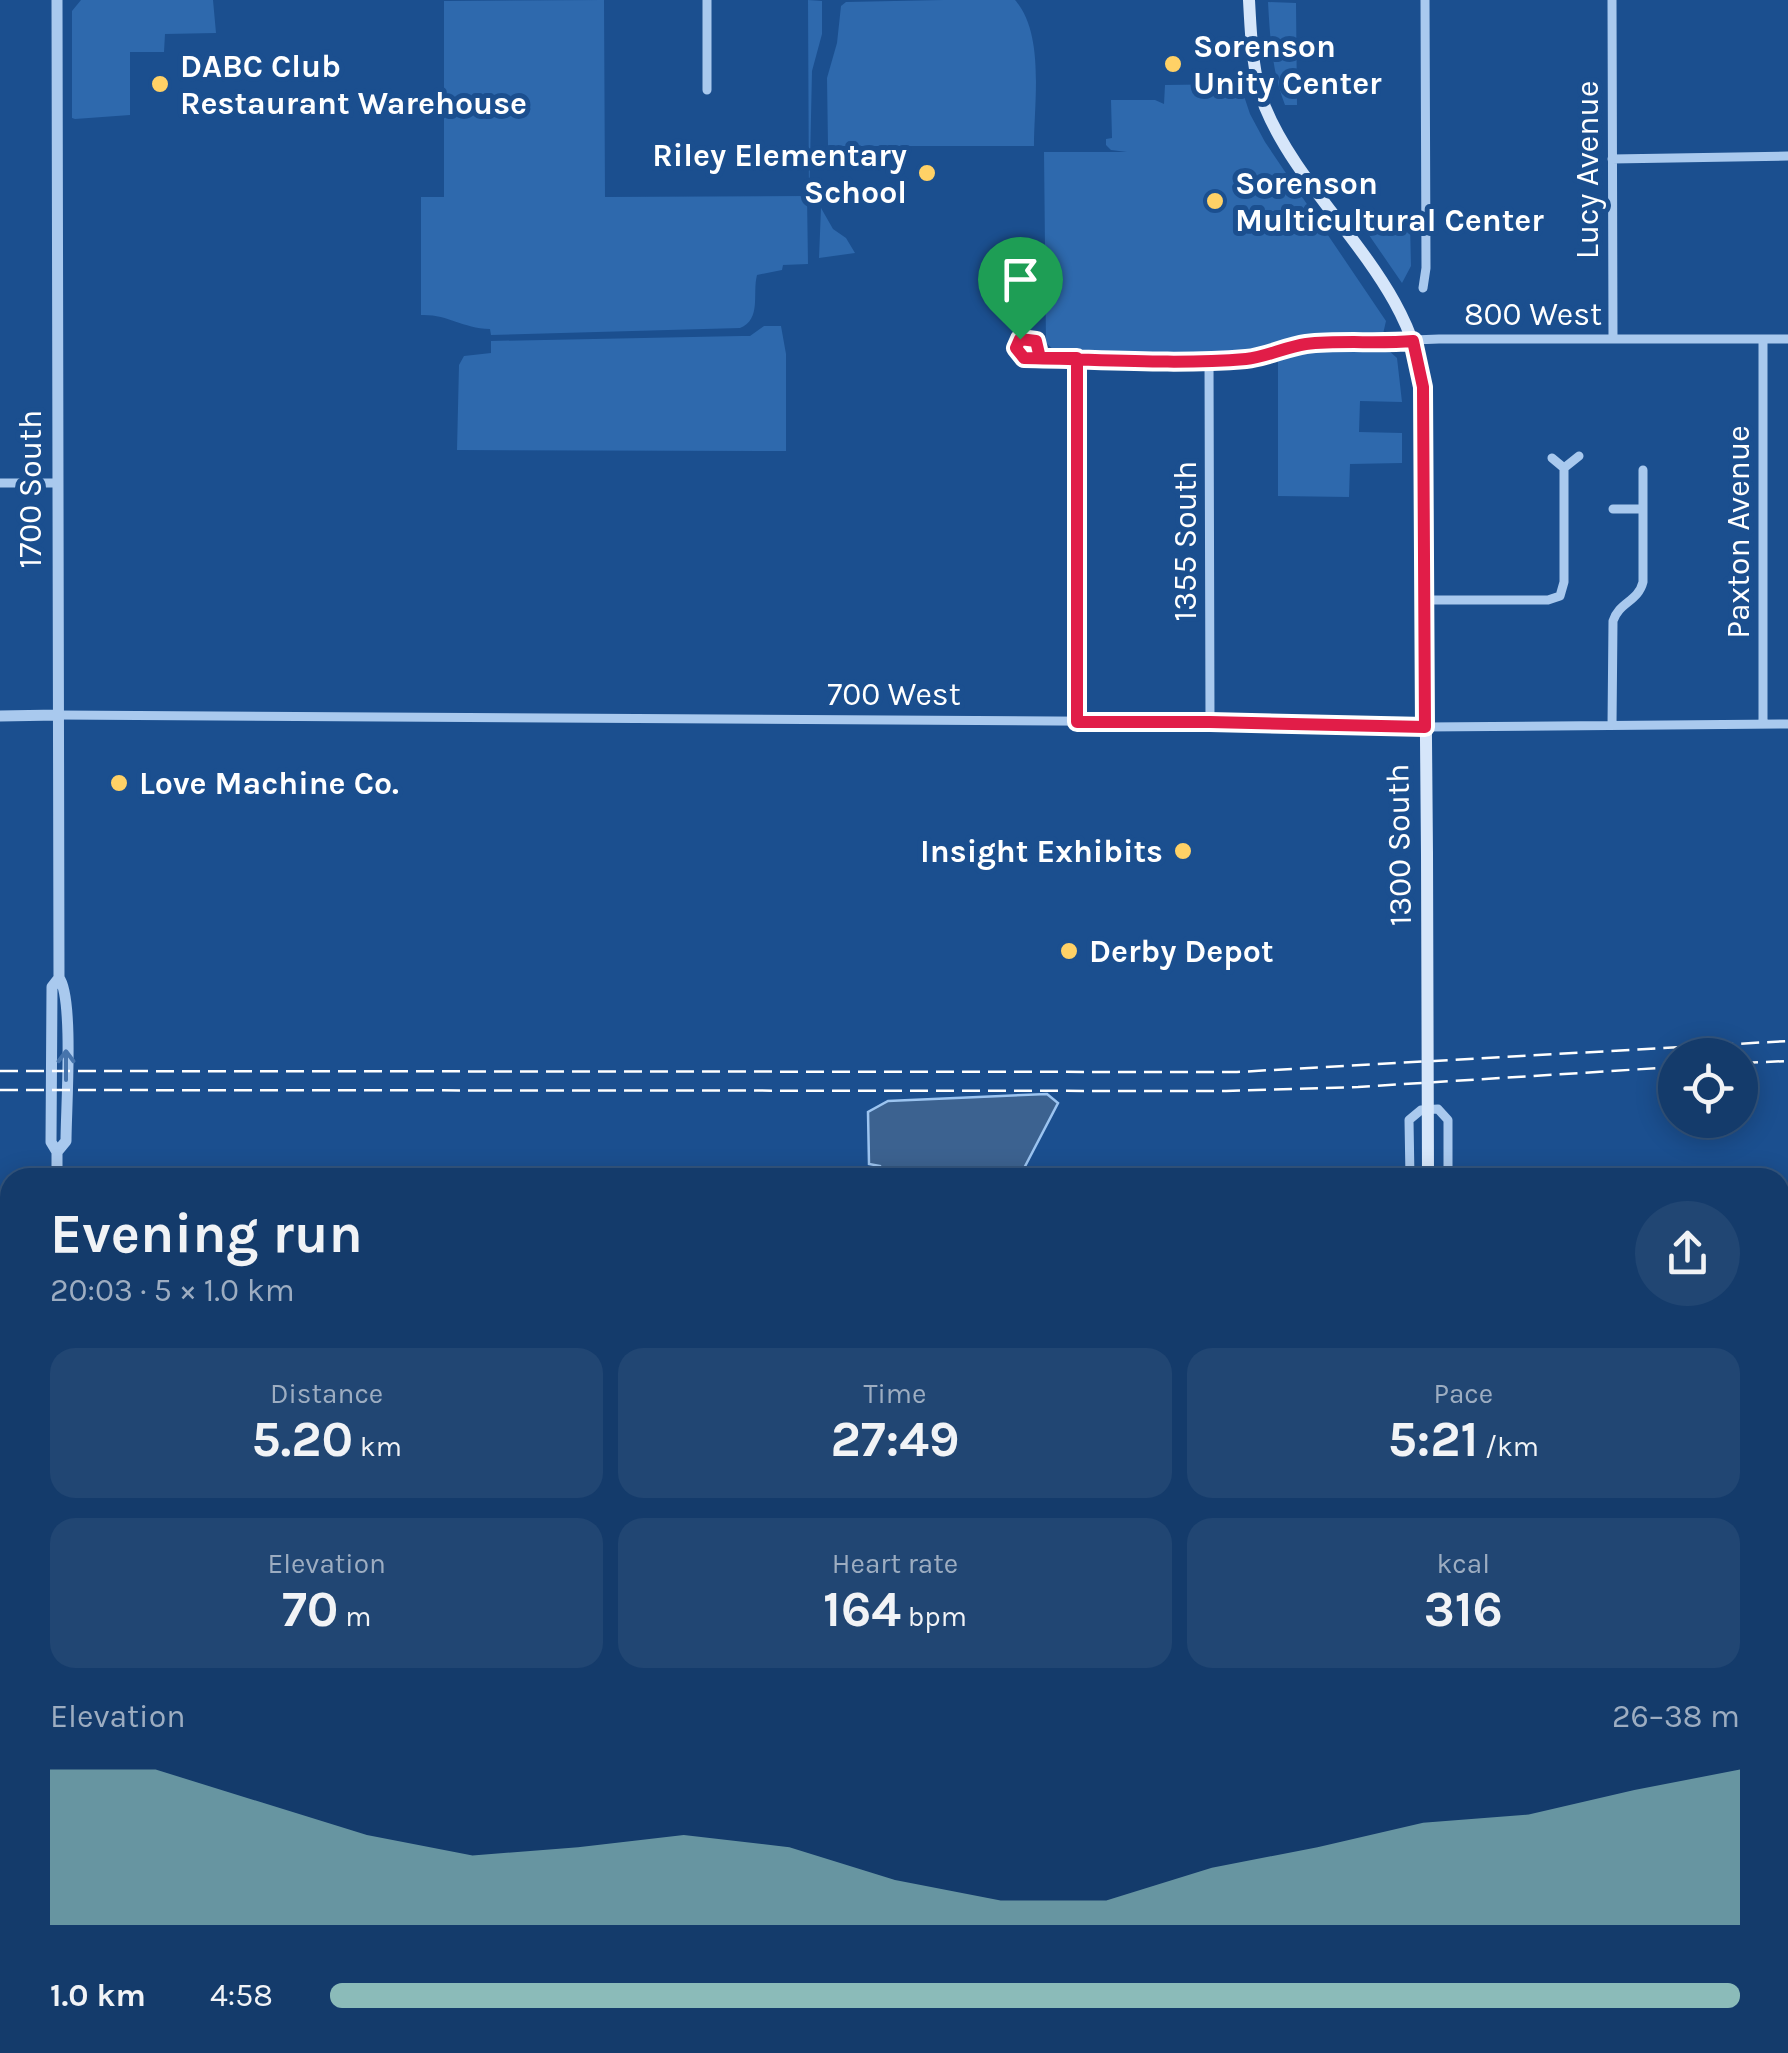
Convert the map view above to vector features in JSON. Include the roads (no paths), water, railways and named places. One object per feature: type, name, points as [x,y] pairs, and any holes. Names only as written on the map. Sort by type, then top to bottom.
[{"type":"main road","name":"1300 South","points":[[1249,0],[1256,79],[1273,123],[1388,294],[1413,341],[1423,387],[1428,1168]]},
{"type":"street","name":"1700 South","points":[[57,0],[59,978],[52,987],[52,1142],[57,1152],[57,1168]]},
{"type":"street","points":[[706,0],[707,90]]},
{"type":"street","points":[[1423,288],[1425,0]]},
{"type":"street","name":"Lucy Avenue","points":[[1612,0],[1612,340]]},
{"type":"street","points":[[1612,159],[1788,156]]},
{"type":"street","name":"Paxton Avenue","points":[[1763,339],[1763,724]]},
{"type":"street","name":"800 West","points":[[1040,358],[1258,358],[1311,344],[1413,341],[1788,339]]},
{"type":"street","points":[[1077,358],[1077,722]]},
{"type":"street","name":"1355 South","points":[[1209,360],[1210,722]]},
{"type":"street","points":[[1423,600],[1548,600],[1560,596],[1564,582],[1564,468],[1578,456]]},
{"type":"street","points":[[1552,458],[1564,468]]},
{"type":"street","points":[[1612,725],[1613,621],[1618,610],[1638,596],[1642,587],[1643,470]]},
{"type":"street","points":[[0,483],[58,482]]},
{"type":"street","points":[[1613,509],[1642,509]]},
{"type":"street","name":"700 West","points":[[0,716],[1210,722],[1425,727],[1788,724]]},
{"type":"street","points":[[1410,1168],[1409,1120],[1421,1110],[1438,1109],[1448,1120],[1448,1168]]},
{"type":"railway","points":[[0,1071],[1237,1072],[1788,1041]]},
{"type":"railway","points":[[1758,1062],[1788,1061]]},
{"type":"railway","points":[[0,1090],[1226,1091],[1358,1087],[1658,1068]]},
{"type":"place","name":"Sorenson Unity Center","points":[[1173,64]]},
{"type":"place","name":"DABC Club Restaurant Warehouse","points":[[160,84]]},
{"type":"place","name":"Riley Elementary School","points":[[927,173]]},
{"type":"place","name":"Sorenson Multicultural Center","points":[[1215,201]]},
{"type":"place","name":"Love Machine Co.","points":[[119,783]]},
{"type":"place","name":"Insight Exhibits","points":[[1183,851]]},
{"type":"place","name":"Derby Depot","points":[[1069,951]]}]
